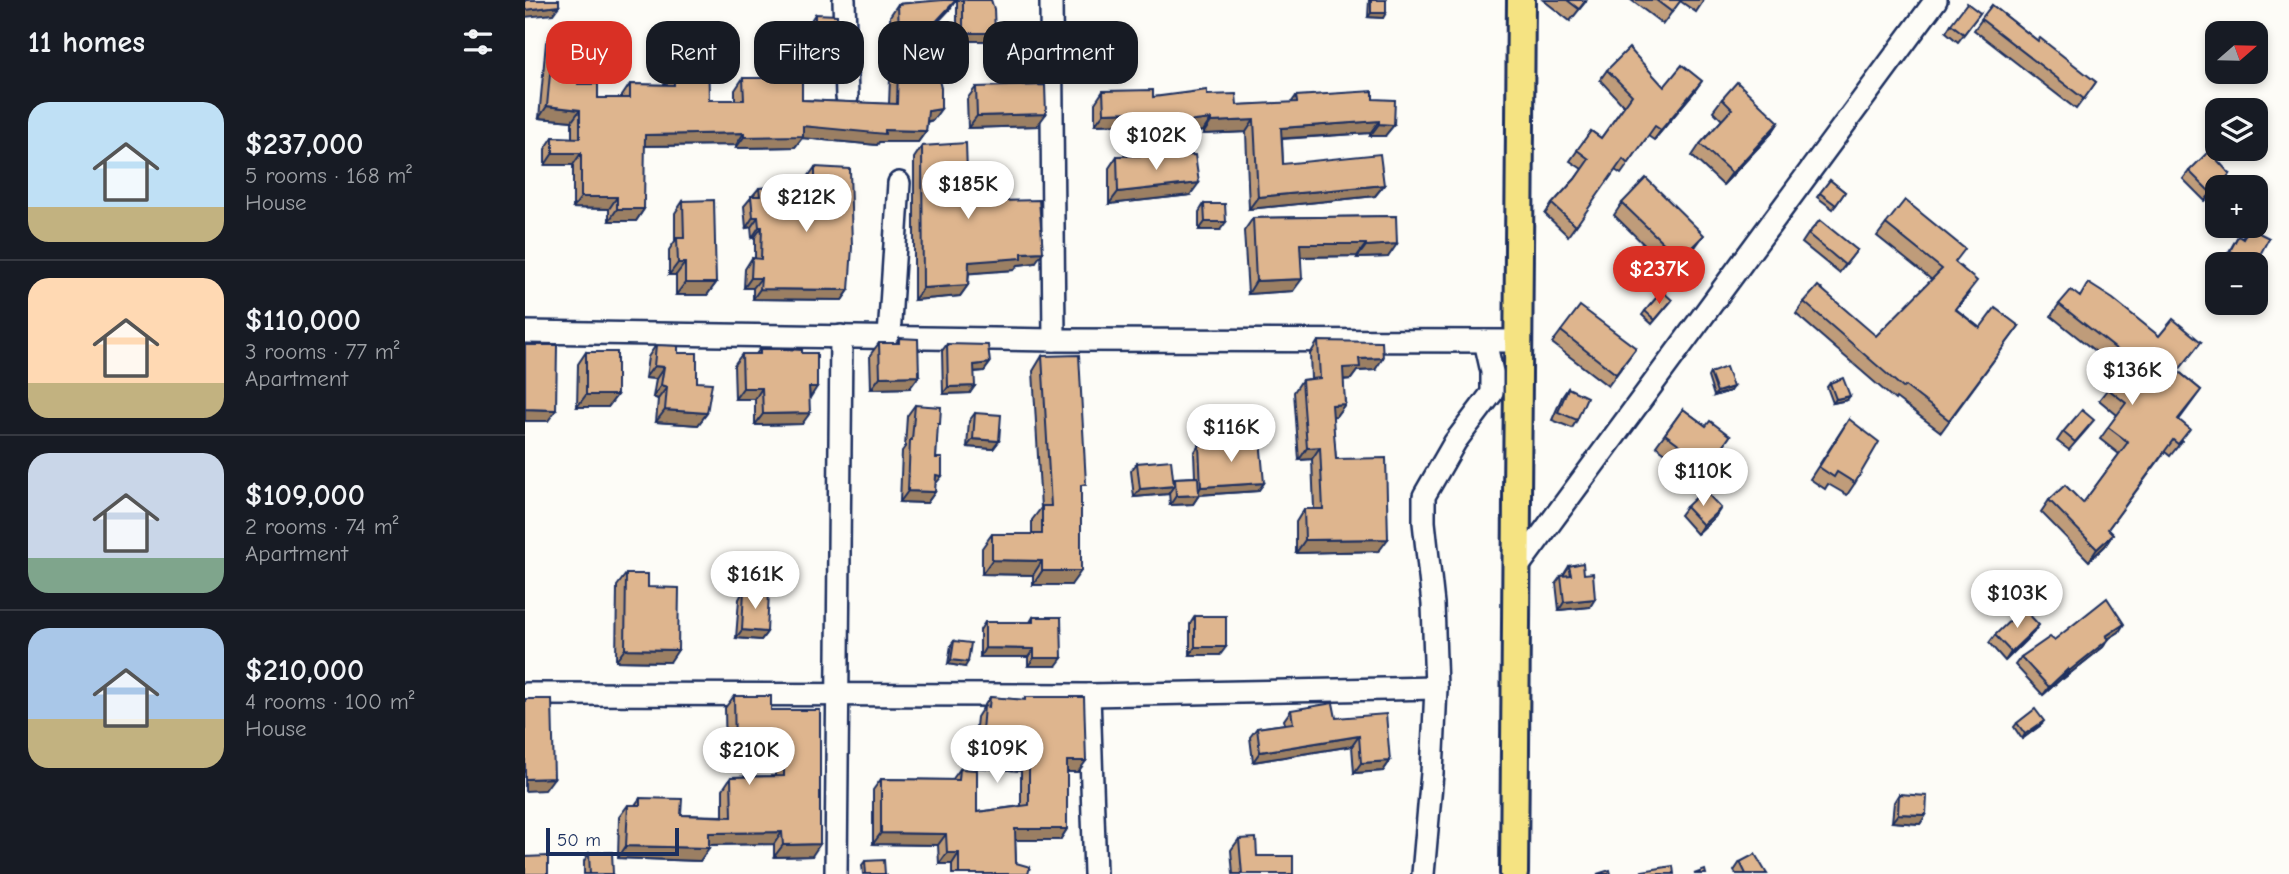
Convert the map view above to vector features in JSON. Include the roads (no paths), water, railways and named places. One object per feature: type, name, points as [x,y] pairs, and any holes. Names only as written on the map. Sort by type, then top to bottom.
[{"type":"main road","points":[[1514,874],[1521,0]]},
{"type":"street","points":[[845,0],[847,97]]},
{"type":"street","points":[[1051,0],[1054,341]]},
{"type":"street","points":[[1517,568],[1936,0]]},
{"type":"street","points":[[889,337],[899,183]]},
{"type":"street","points":[[525,332],[1054,341],[1517,341]]},
{"type":"street","points":[[836,874],[841,336]]},
{"type":"street","points":[[1423,874],[1436,688],[1433,604],[1424,522],[1424,496],[1455,442],[1492,393],[1492,372],[1485,341]]},
{"type":"street","points":[[525,694],[1089,695],[1436,688]]},
{"type":"street","points":[[1089,695],[1095,874]]}]
